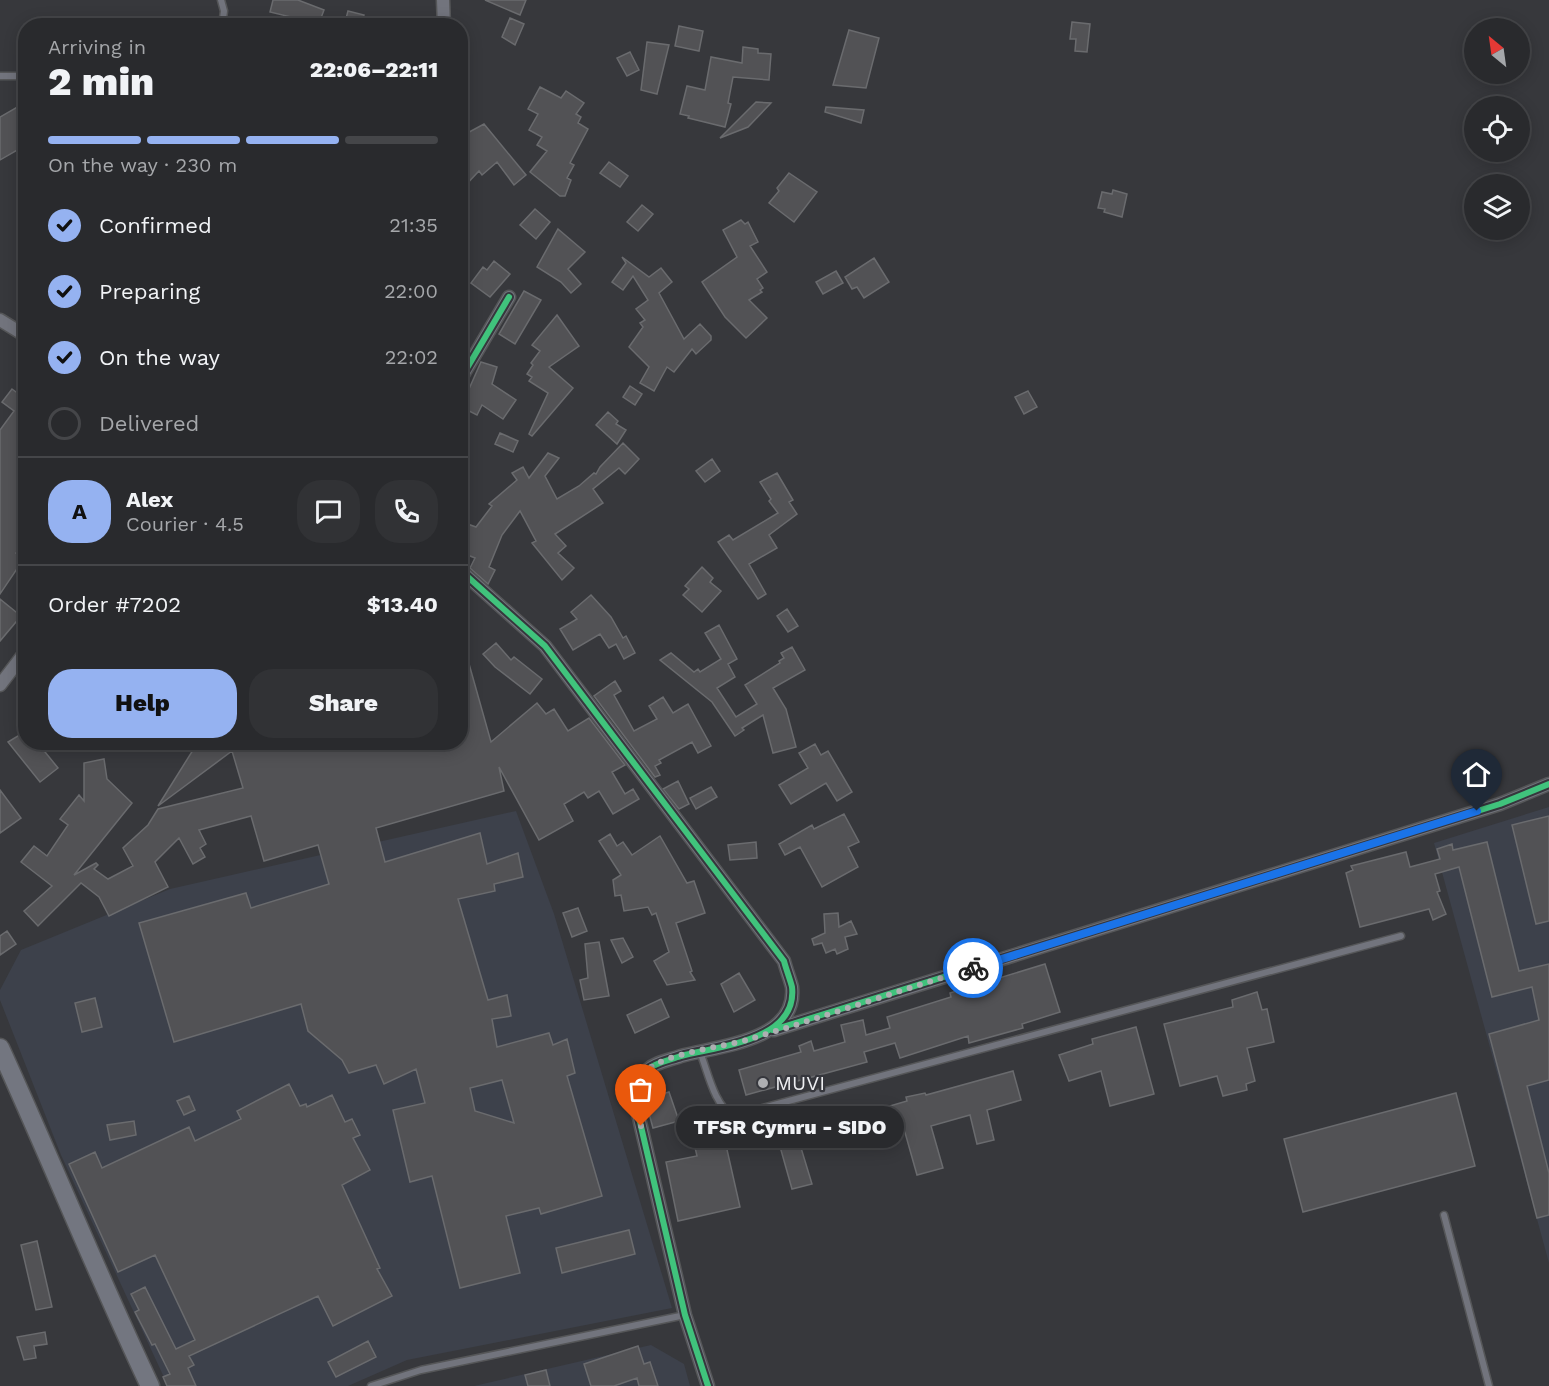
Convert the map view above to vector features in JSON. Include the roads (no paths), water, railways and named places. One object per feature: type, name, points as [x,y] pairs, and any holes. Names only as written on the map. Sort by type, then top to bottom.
[{"type":"main road","points":[[0,1048],[111,1303],[150,1386]]},
{"type":"street","points":[[443,0],[444,18]]},
{"type":"street","points":[[468,366],[509,297]]},
{"type":"street","points":[[0,320],[18,331]]},
{"type":"street","points":[[468,577],[545,646],[784,961],[792,988],[789,1010],[773,1030]]},
{"type":"street","points":[[0,685],[18,661]]},
{"type":"street","points":[[708,1386],[685,1315],[636,1105],[641,1079],[647,1070],[660,1062],[748,1040],[773,1030],[1500,804],[1549,784]]},
{"type":"lane","points":[[221,0],[223,18]]},
{"type":"lane","points":[[0,76],[18,76]]},
{"type":"lane","points":[[700,1051],[720,1103],[726,1112],[734,1116],[1401,936]]},
{"type":"lane","points":[[1444,1215],[1490,1386]]},
{"type":"lane","points":[[370,1386],[421,1370],[685,1315]]},
{"type":"place","name":"MUVI","points":[[763,1083]]},
{"type":"place","name":"TFSR Cymru - SIDO","points":[[641,1126]]}]
